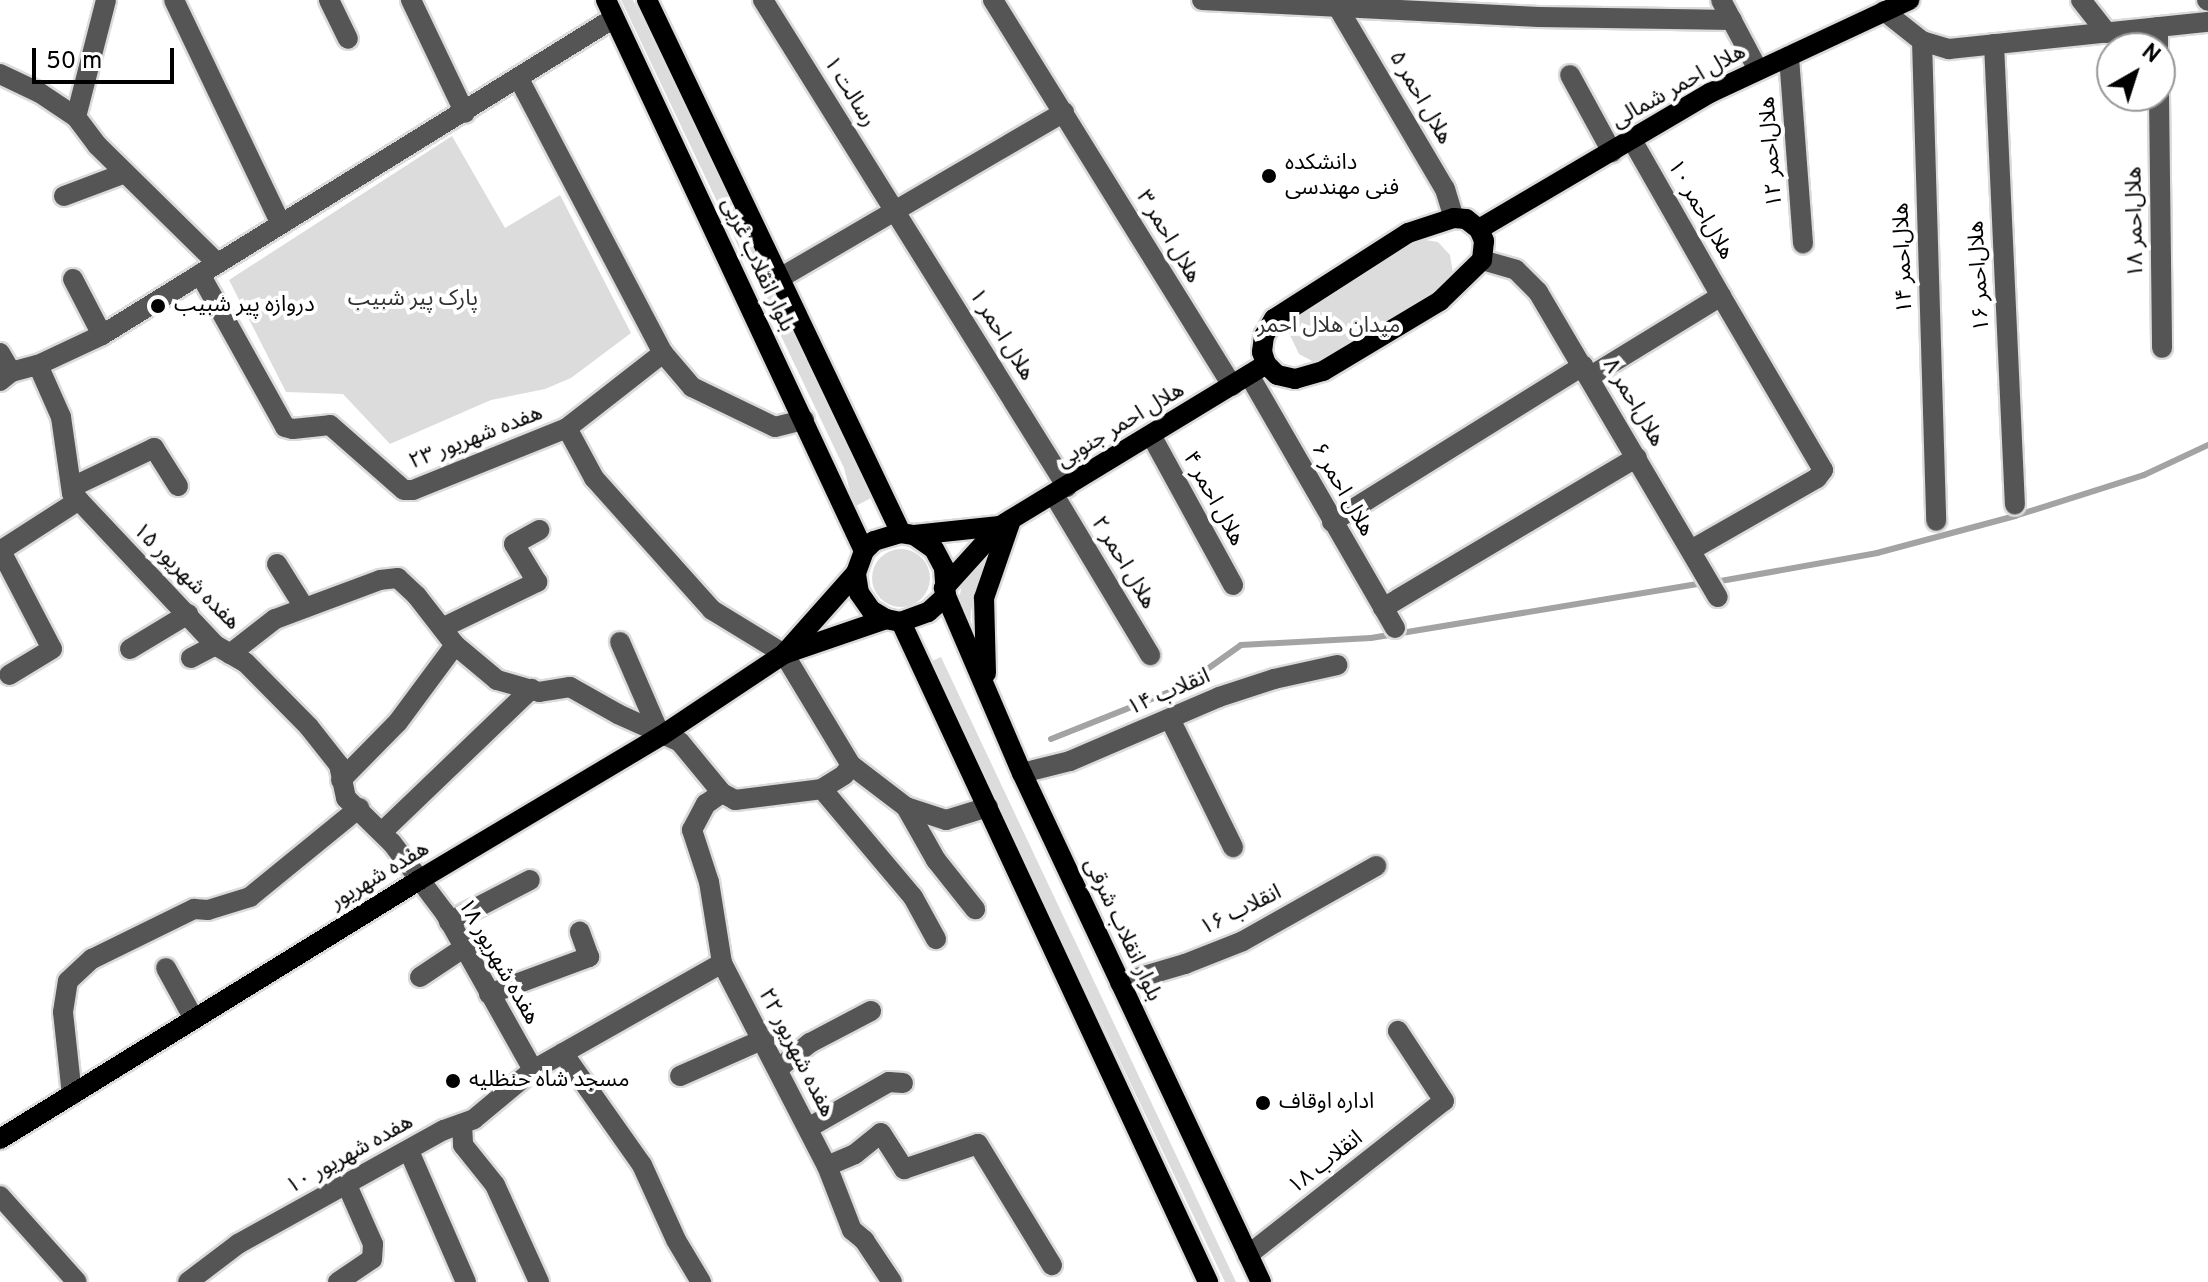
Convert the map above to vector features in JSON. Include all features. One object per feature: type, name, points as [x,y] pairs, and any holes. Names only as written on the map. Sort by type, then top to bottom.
[{"type":"main road","name":"بلوار انقلاب غربی","points":[[647,0],[907,534]]},
{"type":"main road","name":"هلال احمر شمالی","points":[[1479,229],[1710,93],[1907,0]]},
{"type":"main road","name":"بلوار انقلاب غربی","points":[[610,9],[864,551]]},
{"type":"main road","points":[[1454,218],[1466,219],[1479,229],[1484,241],[1482,260],[1440,301],[1323,371],[1295,379],[1277,375],[1249,375],[1262,352],[1264,336],[1274,319],[1408,233],[1454,218]]},
{"type":"main road","name":"هلال احمر جنوبی","points":[[945,592],[1006,523],[1249,375]]},
{"type":"main road","points":[[986,685],[984,598],[1006,523]]},
{"type":"main road","name":"هلال احمر جنوبی","points":[[907,534],[1006,523]]},
{"type":"main road","points":[[893,621],[928,612],[945,592],[941,559],[925,541],[907,534],[887,535],[864,551],[856,573],[864,602],[893,621],[988,807],[1208,1282]]},
{"type":"main road","name":"هفده شهریور","points":[[0,1139],[419,880],[661,736],[784,654],[856,573]]},
{"type":"main road","name":"بلوار انقلاب شرقی","points":[[945,592],[1022,773],[1253,1272]]},
{"type":"main road","name":"هفده شهریور","points":[[784,654],[893,621]]},
{"type":"street","points":[[76,117],[106,0]]},
{"type":"street","points":[[174,0],[281,224]]},
{"type":"street","points":[[329,0],[348,39]]},
{"type":"street","points":[[411,0],[465,113]]},
{"type":"street","name":"رسالت ۱","points":[[763,0],[894,210]]},
{"type":"street","name":"هلال احمر ۳","points":[[993,0],[1064,112],[1249,375]]},
{"type":"street","points":[[1721,0],[1758,70]]},
{"type":"street","points":[[2081,0],[2106,32]]},
{"type":"street","points":[[1212,1],[1536,8],[1732,20]]},
{"type":"street","name":"هلال احمر ۵","points":[[1337,6],[1445,189],[1454,218]]},
{"type":"street","points":[[17,372],[102,335],[465,113],[519,79],[610,9]]},
{"type":"street","points":[[1884,11],[1922,41],[1949,49],[2096,34]]},
{"type":"street","points":[[2116,32],[2208,22]]},
{"type":"street","points":[[2158,27],[2158,32]]},
{"type":"street","name":"هلال‌احمر ۱۴","points":[[1922,41],[1936,521]]},
{"type":"street","name":"هلال‌احمر ۱۶","points":[[1994,44],[2015,505]]},
{"type":"street","name":"هلال‌احمر ۱۲","points":[[1789,57],[1803,243]]},
{"type":"street","name":"هفده شهریور ۲۳","points":[[0,74],[40,93],[76,117],[209,268],[278,418],[293,429],[330,425],[397,487],[413,490],[567,428],[594,478],[712,610],[784,654]]},
{"type":"street","points":[[1570,75],[1612,152]]},
{"type":"street","points":[[519,79],[663,353],[692,387],[775,427],[804,420]]},
{"type":"street","points":[[780,278],[1064,112]]},
{"type":"street","name":"هلال‌احمر ۱۸","points":[[2159,112],[2162,348]]},
{"type":"street","name":"هلال‌احمر ۱۰","points":[[1332,522],[1721,296],[1632,140]]},
{"type":"street","points":[[64,196],[125,173]]},
{"type":"street","name":"هلال احمر ۱","points":[[894,210],[1061,491]]},
{"type":"street","name":"هلال‌احمر ۸","points":[[1482,260],[1516,270],[1538,292],[1718,597]]},
{"type":"street","points":[[73,279],[102,335]]},
{"type":"street","points":[[1691,550],[1817,478],[1823,470],[1721,296]]},
{"type":"street","points":[[0,353],[61,417],[75,494]]},
{"type":"street","points":[[567,428],[663,353]]},
{"type":"street","name":"هلال احمر ۶","points":[[1249,375],[1395,628]]},
{"type":"street","name":"هلال احمر ۴","points":[[1151,435],[1233,585]]},
{"type":"street","points":[[9,675],[52,649],[0,551],[75,494],[154,448],[178,486]]},
{"type":"street","points":[[1383,608],[1637,457]]},
{"type":"street","name":"هلال احمر ۲","points":[[1061,491],[1150,655]]},
{"type":"street","name":"هفده شهریور ۱۵","points":[[75,494],[222,649],[245,662],[309,727],[339,765],[346,798],[382,832],[419,880]]},
{"type":"street","points":[[442,628],[537,582],[514,544],[539,530]]},
{"type":"street","points":[[277,564],[304,607]]},
{"type":"street","points":[[191,658],[222,649],[275,619],[304,607],[380,580],[398,578],[455,645],[497,680],[531,689],[570,687],[661,736],[680,742],[722,793],[735,800],[822,789],[844,775],[851,765]]},
{"type":"street","points":[[130,649],[188,614]]},
{"type":"street","points":[[620,642],[661,736]]},
{"type":"street","points":[[341,780],[398,722],[455,645]]},
{"type":"street","points":[[784,654],[851,765],[906,807],[946,820],[988,807]]},
{"type":"street","name":"انقلاب ۱۴","points":[[1022,773],[1070,761],[1274,679],[1337,665]]},
{"type":"street","points":[[382,832],[531,689]]},
{"type":"street","points":[[1170,719],[1233,847]]},
{"type":"street","points":[[822,789],[913,897],[936,939]]},
{"type":"street","name":"هفده شهریور ۲۲","points":[[722,793],[706,804],[692,830],[709,882],[722,963],[827,1166],[852,1230],[864,1240],[892,1282]]},
{"type":"street","points":[[906,807],[936,860],[975,909]]},
{"type":"street","points":[[72,1095],[63,1012],[68,981],[92,959],[194,909],[208,910],[250,897],[359,808]]},
{"type":"street","name":"انقلاب ۱۶","points":[[1120,983],[1185,964],[1243,941],[1376,866]]},
{"type":"street","name":"هفده شهریور ۱۸","points":[[419,880],[449,922],[533,1070]]},
{"type":"street","points":[[449,922],[530,880]]},
{"type":"street","points":[[489,994],[589,957],[580,932]]},
{"type":"street","points":[[420,977],[462,949]]},
{"type":"street","points":[[533,1070],[722,963]]},
{"type":"street","points":[[166,968],[194,1019]]},
{"type":"street","points":[[779,1068],[810,1043],[871,1011]]},
{"type":"street","name":"انقلاب ۱۸","points":[[1253,1272],[1444,1101],[1398,1031]]},
{"type":"street","points":[[680,1076],[764,1039]]},
{"type":"street","points":[[563,1053],[642,1165],[676,1240],[701,1282]]},
{"type":"street","name":"هفده شهریور ۱۰","points":[[188,1282],[238,1244],[462,1124],[501,1100],[533,1070]]},
{"type":"street","points":[[808,1128],[889,1082],[903,1083]]},
{"type":"street","points":[[462,1124],[463,1145],[495,1185],[539,1282]]},
{"type":"street","points":[[827,1166],[855,1154],[881,1133],[904,1169],[978,1144],[1052,1265]]},
{"type":"street","points":[[409,1151],[466,1282]]},
{"type":"street","points":[[338,1282],[372,1259],[373,1244],[347,1185]]},
{"type":"street","points":[[0,1196],[77,1282]]},
{"type":"green space","points":[[621,0],[633,0],[873,497],[854,507],[844,468]]},
{"type":"green space","name":"پارک پیر شبیب","points":[[452,136],[505,228],[560,195],[631,333],[571,378],[545,389],[491,400],[390,444],[343,394],[286,392],[229,280]]},
{"type":"green space","name":"میدان هلال احمر","points":[[1420,239],[1438,242],[1450,255],[1453,274],[1447,282],[1328,359],[1314,362],[1299,354],[1289,333],[1298,314]]},
{"type":"green space","points":[[901,549],[912,551],[921,558],[928,567],[928,589],[921,598],[912,605],[901,607],[890,605],[881,598],[874,589],[872,578],[874,567],[881,558],[890,551]]},
{"type":"green space","points":[[985,554],[971,611],[969,647],[959,616],[959,599],[963,580]]},
{"type":"green space","points":[[941,657],[1236,1282],[1225,1282],[930,662]]},
{"type":"waterway","points":[[1715,582],[1877,553],[2015,516],[2144,475],[2208,445]]},
{"type":"waterway","points":[[1051,739],[1182,687],[1241,645],[1371,638],[1703,583]]},
{"type":"place","name":"دانشکده فنی مهندسی","points":[[1269,176]]},
{"type":"place","name":"دروازه پیر شبیب","points":[[158,306]]},
{"type":"place","name":"مسجد شاه حنظلیه","points":[[453,1081]]},
{"type":"place","name":"اداره اوقاف","points":[[1263,1103]]}]
